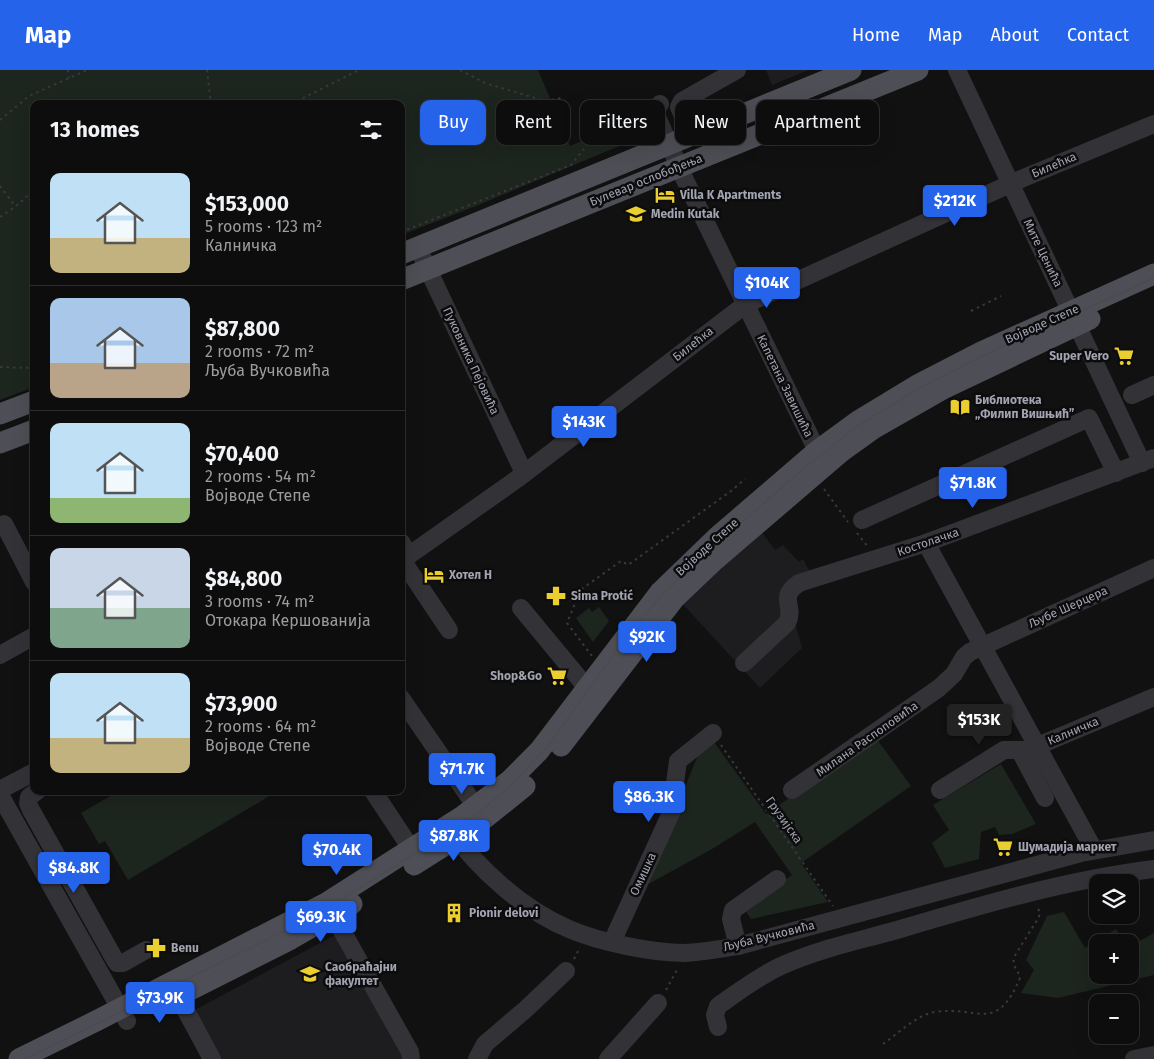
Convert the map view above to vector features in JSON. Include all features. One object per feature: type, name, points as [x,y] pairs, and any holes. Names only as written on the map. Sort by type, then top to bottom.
[{"type":"main road","name":"Булевар ослобођења","points":[[746,112],[851,70]]},
{"type":"main road","name":"Булевар ослобођења","points":[[405,278],[918,70]]},
{"type":"main road","name":"Булевар ослобођења","points":[[409,251],[675,141]]},
{"type":"main road","name":"Војводе Степе","points":[[480,813],[540,751],[660,592],[717,537],[821,459],[944,388],[1154,274]]},
{"type":"main road","name":"Војводе Степе","points":[[1074,318],[1154,289]]},
{"type":"main road","points":[[0,414],[30,402]]},
{"type":"main road","points":[[0,443],[30,432]]},
{"type":"main road","name":"Војводе Степе","points":[[48,1059],[124,1015],[330,909],[452,833],[480,813],[515,796],[546,764],[674,599],[821,459]]},
{"type":"main road","name":"Војводе Степе","points":[[19,1059],[124,1015],[178,996],[291,939],[412,850],[452,833]]},
{"type":"street","points":[[675,112],[669,104],[682,101],[737,70]]},
{"type":"street","name":"Мите Ценића","points":[[957,70],[1074,318],[1148,460]]},
{"type":"street","name":"Капетана Завишића","points":[[669,104],[656,109],[657,117],[668,144],[821,459]]},
{"type":"street","name":"Билећка","points":[[405,553],[524,473],[746,304],[1010,184],[1154,124]]},
{"type":"street","name":"Пуковника Пејовића","points":[[409,251],[427,269],[524,473]]},
{"type":"street","points":[[1132,395],[1154,385]]},
{"type":"street","points":[[862,520],[1090,418],[1116,473]]},
{"type":"street","name":"Костолачка","points":[[744,663],[787,623],[790,618],[787,598],[789,592],[799,583],[926,544],[1148,460]]},
{"type":"street","points":[[4,524],[30,574]]},
{"type":"street","points":[[926,544],[1094,850]]},
{"type":"street","points":[[405,557],[449,630]]},
{"type":"street","name":"Љубе Шерцера","points":[[982,646],[1154,568]]},
{"type":"street","points":[[521,608],[583,683],[588,686]]},
{"type":"street","points":[[0,655],[30,638]]},
{"type":"street","name":"Милана Распоповића","points":[[792,790],[939,688],[954,674],[966,654],[982,646]]},
{"type":"street","name":"Калничка","points":[[940,790],[1004,750],[1025,751],[1154,697]]},
{"type":"street","points":[[405,704],[480,813]]},
{"type":"street","name":"Омишка","points":[[612,942],[671,813],[678,761],[713,733]]},
{"type":"street","points":[[1020,751],[1045,798]]},
{"type":"street","points":[[0,790],[30,774]]},
{"type":"street","points":[[0,795],[124,1015]]},
{"type":"street","points":[[31,795],[28,803],[114,960],[118,963],[123,963],[146,950]]},
{"type":"street","points":[[376,795],[412,850]]},
{"type":"street","name":"Љуба Вучковића","points":[[452,833],[483,868],[513,895],[552,921],[586,936],[647,949],[684,953],[738,946],[1094,850],[1154,840]]},
{"type":"street","points":[[43,872],[60,863]]},
{"type":"street","points":[[718,1027],[715,1015],[718,1006],[768,972],[818,951],[1022,894],[1117,874],[1154,869]]},
{"type":"street","points":[[738,946],[732,919],[733,910],[777,879]]},
{"type":"street","points":[[330,909],[410,1052],[411,1059]]},
{"type":"street","points":[[477,1059],[484,1044],[526,1009],[566,971]]},
{"type":"street","points":[[178,996],[212,1059]]},
{"type":"street","points":[[608,1059],[658,1003]]},
{"type":"street","points":[[1134,1059],[1154,1056]]},
{"type":"path","points":[[68,70],[69,78]]},
{"type":"path","points":[[0,120],[29,96],[86,70]]},
{"type":"path","points":[[207,70],[211,100]]},
{"type":"path","points":[[300,100],[359,70]]},
{"type":"path","points":[[460,70],[485,83],[545,101],[561,98]]},
{"type":"path","points":[[405,230],[571,165],[584,149]]},
{"type":"path","points":[[0,186],[15,207]]},
{"type":"path","points":[[0,217],[30,194]]},
{"type":"path","points":[[972,311],[1001,296]]},
{"type":"path","points":[[0,367],[30,368]]},
{"type":"path","points":[[595,661],[567,623],[574,606],[569,598],[621,561],[628,565],[745,479]]},
{"type":"path","name":"Грузијска","points":[[713,733],[841,918]]},
{"type":"path","points":[[765,808],[792,790]]},
{"type":"path","points":[[884,1044],[923,1015],[935,1012],[992,1013],[1002,1008],[1020,978],[1019,972],[1013,964],[1014,957],[1039,917],[1040,912],[1022,894]]},
{"type":"path","points":[[566,971],[576,957],[586,936]]},
{"type":"path","points":[[658,1003],[675,975],[684,953]]},
{"type":"shaded area","points":[[0,70],[538,70],[551,100],[496,100],[496,145],[570,146],[580,142],[580,145],[622,145],[405,233],[405,100],[30,100],[30,389],[0,400]]},
{"type":"shaded area","points":[[766,70],[809,70],[772,85]]},
{"type":"shaded area","points":[[759,529],[775,550],[783,545],[799,562],[803,559],[817,585],[795,595],[793,615],[802,648],[760,688],[679,600]]},
{"type":"shaded area","points":[[599,607],[609,621],[593,642],[576,618],[589,608],[592,612]]},
{"type":"shaded area","points":[[876,738],[911,786],[801,863],[828,902],[751,919],[744,909],[792,875],[755,822],[712,849],[645,886],[698,755],[714,742],[766,814]]},
{"type":"shaded area","points":[[1001,764],[1036,824],[1012,834],[999,835],[995,827],[981,832],[979,859],[945,868],[932,843],[949,830],[933,805]]},
{"type":"shaded area","points":[[112,795],[271,795],[128,880],[105,841],[99,844],[81,813]]},
{"type":"shaded area","points":[[1064,912],[1085,948],[1089,946],[1089,984],[1116,984],[1058,998],[1021,993],[1034,970],[1026,960],[1047,916]]},
{"type":"shaded area","points":[[1116,929],[1119,934],[1108,934]]},
{"type":"shaded area","points":[[1154,933],[1154,975],[1139,979],[1139,941]]},
{"type":"shaded area","name":"Саобраћајни факултет","points":[[335,935],[404,1059],[217,1059],[191,1012]]},
{"type":"tram line","points":[[25,1059],[313,917],[480,812],[512,784],[547,747],[627,636],[664,593],[803,469],[859,425],[923,386],[984,355],[1154,278]]},
{"type":"place","name":"Villa K Apartments","points":[[665,195]]},
{"type":"place","name":"Medin Kutak","points":[[636,214]]},
{"type":"place","name":"Super Vero","points":[[1124,356]]},
{"type":"place","name":"Библиотека „Филип Вишњић”","points":[[960,407]]},
{"type":"place","name":"Хотел Н","points":[[434,575]]},
{"type":"place","name":"Sima Protić","points":[[556,596]]},
{"type":"place","name":"Shop&Go","points":[[557,676]]},
{"type":"place","name":"Шумадија маркет","points":[[1003,847]]},
{"type":"place","name":"Pionir delovi","points":[[454,913]]},
{"type":"place","name":"Benu","points":[[156,948]]},
{"type":"place","name":"Саобраћајни факултет","points":[[310,974]]}]
